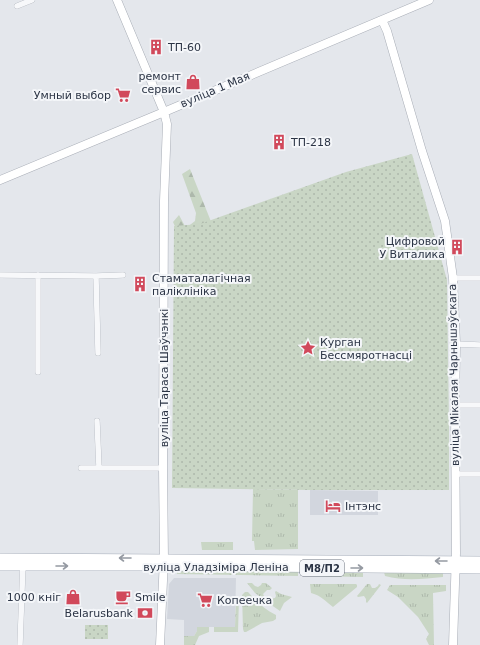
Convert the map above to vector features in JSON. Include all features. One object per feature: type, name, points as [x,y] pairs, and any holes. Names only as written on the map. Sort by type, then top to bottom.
[{"type":"main road","name":"вуліца Уладзіміра Леніна","points":[[0,558],[23,562],[456,565],[480,569]]},
{"type":"main road","name":"вуліца Уладзіміра Леніна","points":[[456,565],[480,561]]},
{"type":"main road","name":"вуліца Уладзіміра Леніна","points":[[0,566],[23,562]]},
{"type":"street","points":[[17,6],[32,0]]},
{"type":"street","name":"вуліца Тараса Шаўчэнкі","points":[[117,0],[164,112],[167,124],[164,201],[164,563],[160,645]]},
{"type":"street","name":"вуліца 1 Мая","points":[[0,180],[429,0]]},
{"type":"street","name":"вуліца Мікалая Чарнышэўскага","points":[[382,20],[387,31],[422,151],[445,221],[453,278],[456,344],[456,565],[453,645]]},
{"type":"street","points":[[0,275],[123,275]]},
{"type":"street","points":[[38,275],[38,372]]},
{"type":"street","points":[[96,276],[98,353]]},
{"type":"street","points":[[453,278],[480,278]]},
{"type":"street","points":[[456,344],[480,345]]},
{"type":"street","points":[[455,405],[480,405]]},
{"type":"street","points":[[97,421],[99,468]]},
{"type":"street","points":[[81,468],[163,468]]},
{"type":"street","points":[[456,474],[480,474]]},
{"type":"street","points":[[20,645],[23,562]]},
{"type":"shaded area","points":[[310,490],[378,491],[378,515],[310,515]]},
{"type":"shaded area","points":[[174,578],[236,578],[235,627],[198,627],[194,636],[184,636],[184,620],[167,619],[169,584]]},
{"type":"green space","points":[[412,154],[447,280],[449,490],[172,488],[174,226],[200,224],[346,172]]},
{"type":"green space","points":[[190,169],[212,224],[177,231],[173,222],[179,215],[186,228],[195,221],[196,213],[182,174]]},
{"type":"green space","points":[[253,489],[298,490],[298,549],[255,550],[254,541],[252,541]]},
{"type":"green space","points":[[201,542],[233,542],[233,550],[202,550]]},
{"type":"green space","points":[[176,570],[298,571],[298,576],[177,574]]},
{"type":"green space","points":[[311,572],[363,572],[363,577],[311,576]]},
{"type":"green space","points":[[384,572],[443,573],[443,577],[399,579],[385,576]]},
{"type":"green space","points":[[247,583],[252,583],[258,587],[262,583],[266,583],[272,588],[263,594],[264,596],[262,598],[255,593]]},
{"type":"green space","points":[[310,584],[356,584],[357,587],[333,607],[321,597],[311,593]]},
{"type":"green space","points":[[367,584],[370,584],[372,588],[375,588],[379,584],[381,585],[367,603],[364,596],[357,596]]},
{"type":"green space","points":[[390,585],[446,585],[446,591],[433,593],[434,645],[429,645],[426,639],[429,634],[418,617],[398,597],[387,590]]},
{"type":"green space","points":[[276,591],[292,597],[284,603],[280,611],[267,602],[269,599],[275,598]]},
{"type":"green space","points":[[245,592],[248,592],[260,605],[276,615],[276,619],[262,623],[244,632],[242,595]]},
{"type":"green space","points":[[239,598],[238,632],[214,632],[214,627],[235,627],[236,599]]},
{"type":"green space","points":[[85,625],[108,625],[108,639],[85,639]]},
{"type":"green space","points":[[197,627],[209,627],[209,632],[199,636],[195,645],[184,645],[184,636],[194,636],[197,631]]},
{"type":"place","name":"ТП-60","points":[[156,47]]},
{"type":"place","name":"ремонт сервис","points":[[193,82]]},
{"type":"place","name":"Умный выбор","points":[[123,95]]},
{"type":"place","name":"ТП-218","points":[[279,142]]},
{"type":"place","name":"Цифровой У Виталика","points":[[457,247]]},
{"type":"place","name":"Стаматалагічная паліклініка","points":[[140,284]]},
{"type":"place","name":"Курган Бессмяротнасці","points":[[308,348]]},
{"type":"place","name":"Інтэнс","points":[[333,506]]},
{"type":"place","name":"1000 кніг","points":[[73,597]]},
{"type":"place","name":"Smile","points":[[123,597]]},
{"type":"place","name":"Копеечка","points":[[205,600]]},
{"type":"place","name":"Belarusbank","points":[[145,613]]}]
